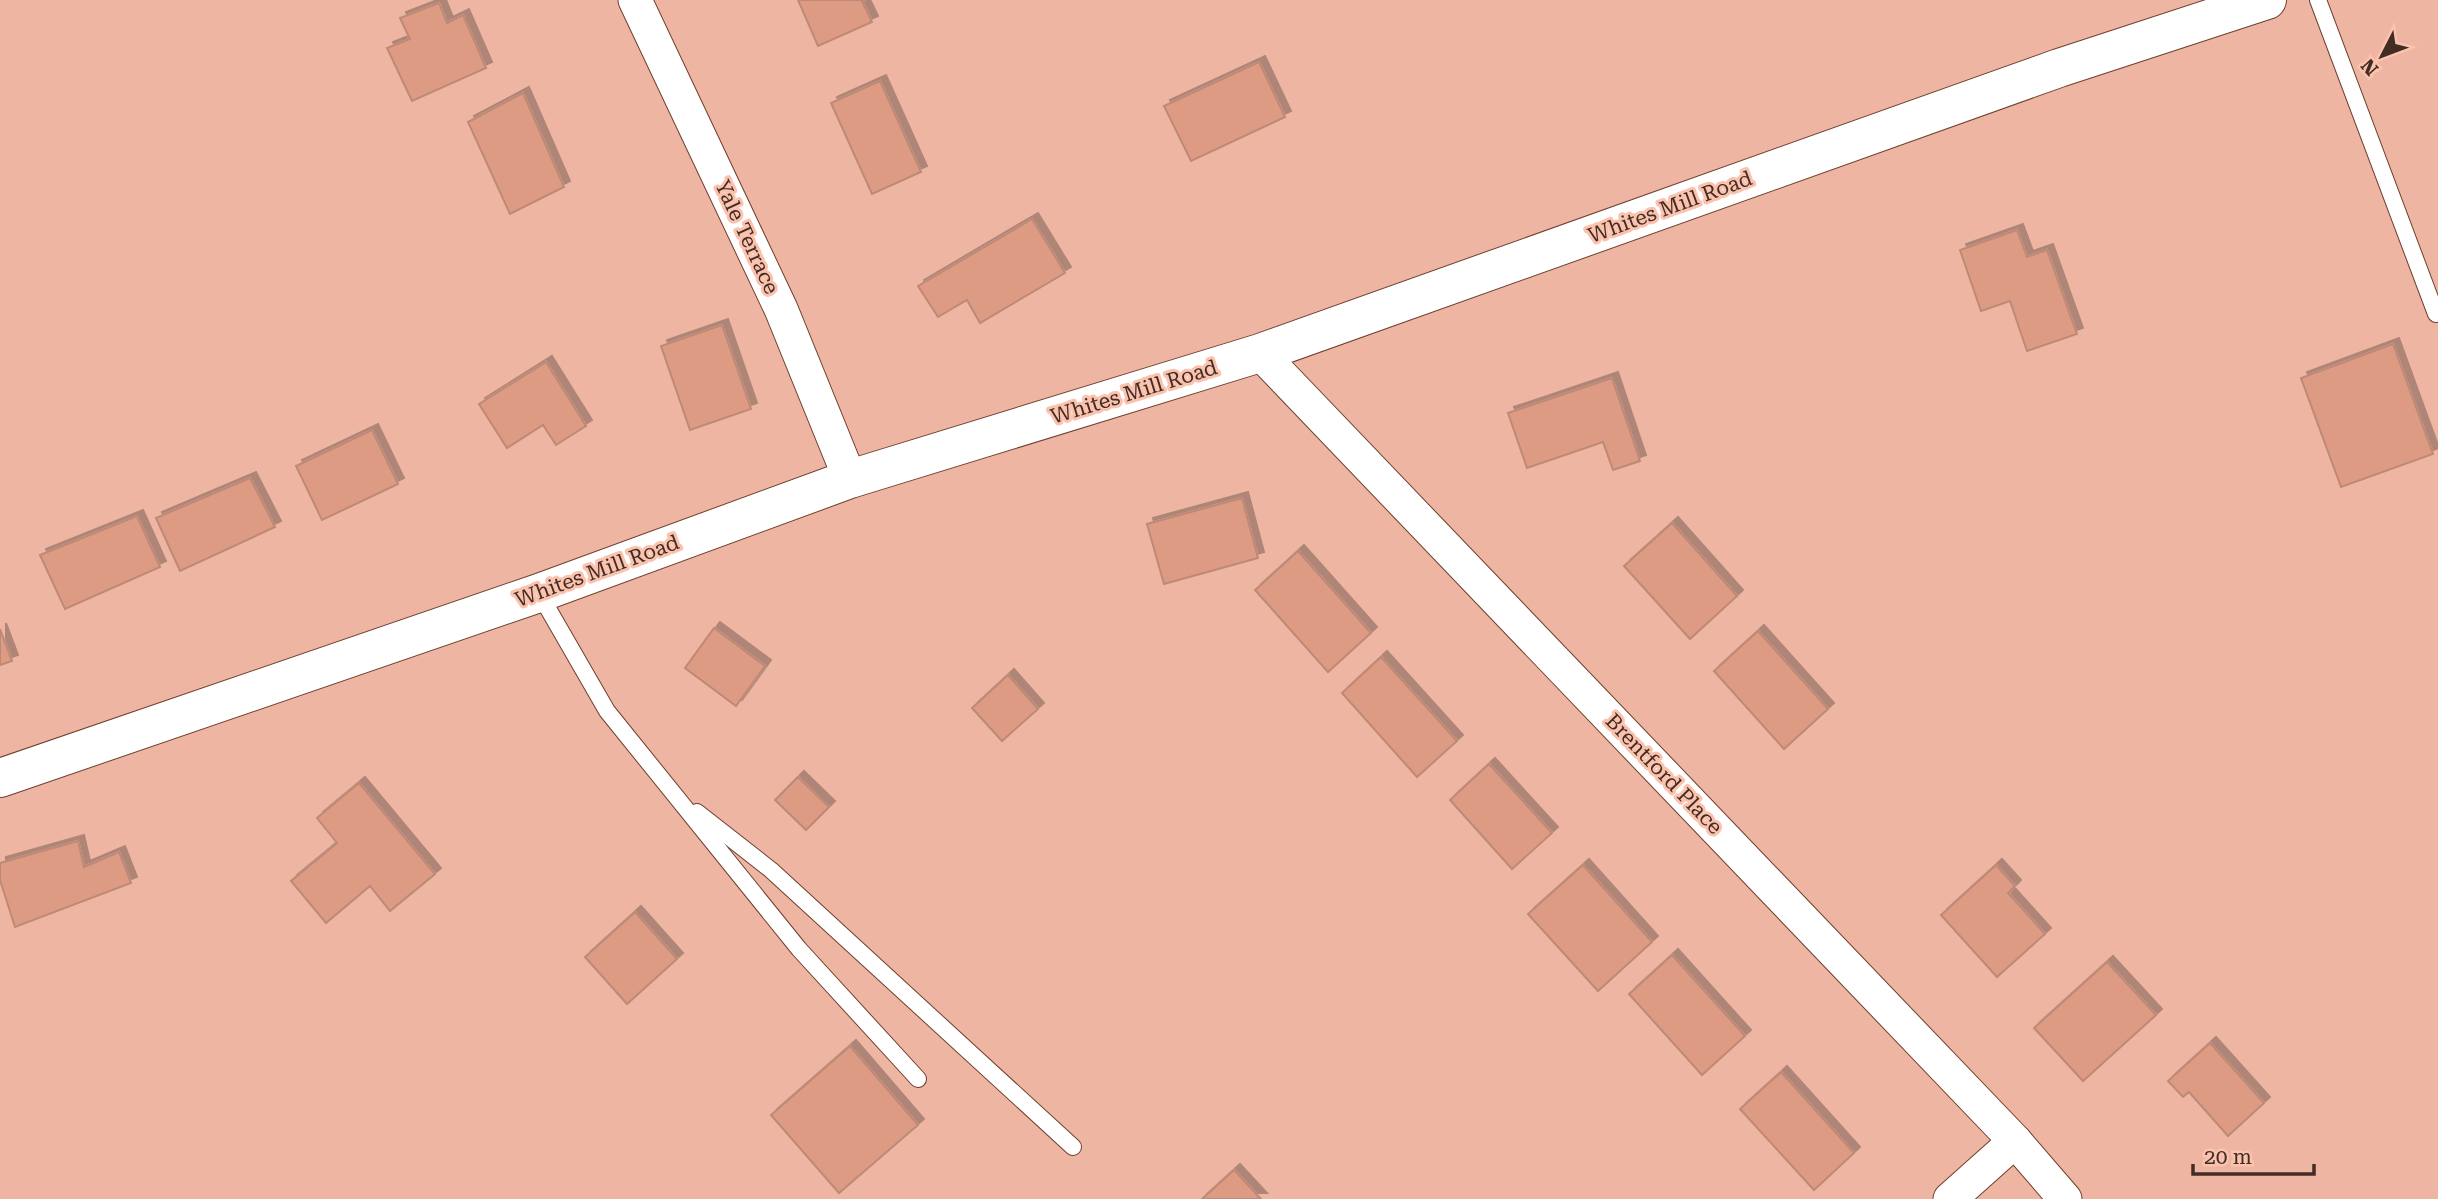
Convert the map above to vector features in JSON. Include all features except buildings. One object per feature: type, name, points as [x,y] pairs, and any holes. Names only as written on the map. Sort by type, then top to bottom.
[{"type":"street","name":"Yale Terrace","points":[[635,0],[781,309],[850,479]]},
{"type":"street","name":"Whites Mill Road","points":[[0,778],[538,593],[850,479],[1260,353],[2059,68],[2267,0]]},
{"type":"street","name":"Brentford Place","points":[[1260,353],[2015,1141],[2065,1199]]},
{"type":"street","points":[[1950,1199],[2015,1141]]},
{"type":"lane","points":[[2318,0],[2436,314]]},
{"type":"lane","points":[[538,593],[607,711],[799,949],[918,1079]]},
{"type":"lane","points":[[673,793],[771,870],[1073,1147]]}]
